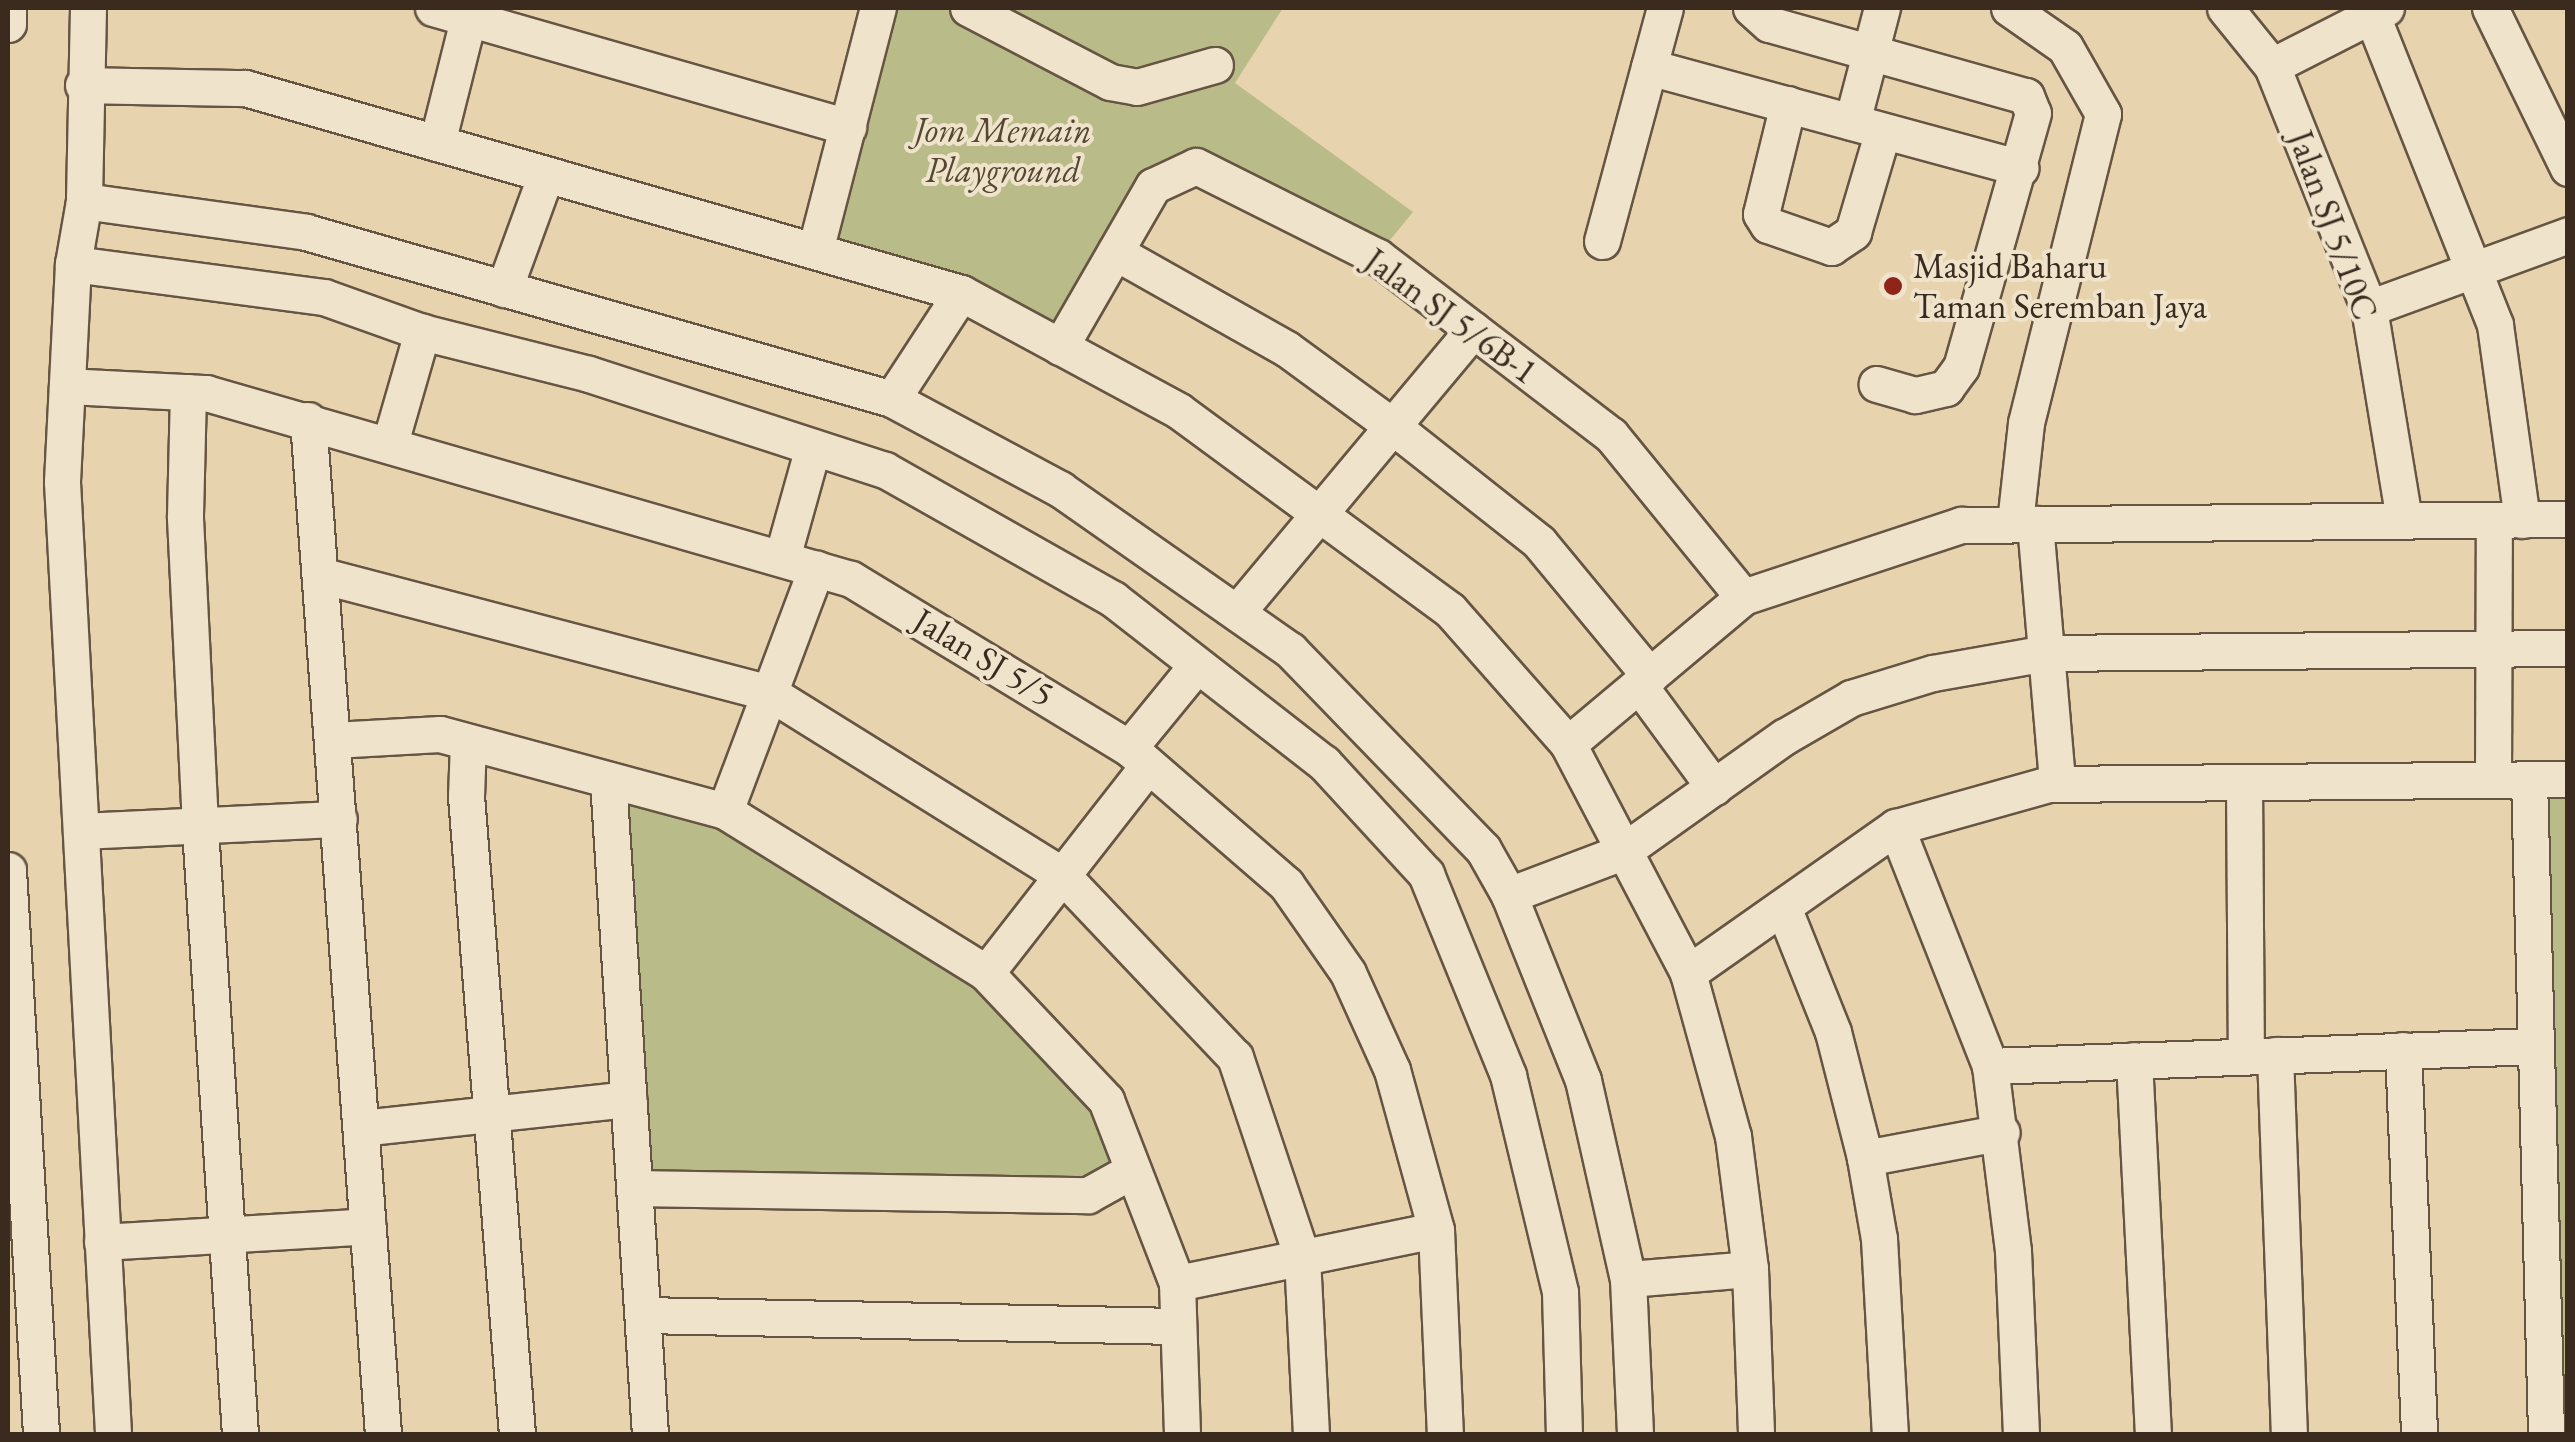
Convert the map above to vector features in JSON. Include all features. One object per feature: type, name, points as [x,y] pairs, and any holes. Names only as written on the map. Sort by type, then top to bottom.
[{"type":"street","points":[[8,8],[8,24]]},
{"type":"street","points":[[88,8],[82,85],[84,201],[73,264],[62,482],[112,1434]]},
{"type":"street","points":[[433,8],[470,13],[848,127]]},
{"type":"street","points":[[815,251],[878,8]]},
{"type":"street","points":[[968,8],[1110,82],[1137,87],[1215,65]]},
{"type":"street","points":[[1602,241],[1664,8]]},
{"type":"street","points":[[1750,8],[1769,24],[2026,96],[2033,113],[1961,368],[1946,388],[1915,395],[1877,384]]},
{"type":"street","points":[[1788,104],[1761,214],[1768,225],[1832,247],[1853,232],[1868,126],[1870,52],[1882,8]]},
{"type":"street","points":[[2009,8],[2065,47],[2103,114],[2026,422],[2025,524],[2046,653],[2057,783]]},
{"type":"street","name":"Jalan SJ 5/10C","points":[[2225,8],[2272,66],[2369,308],[2404,520]]},
{"type":"street","points":[[2490,8],[2568,168]]},
{"type":"street","points":[[2272,66],[2376,10],[2495,325],[2508,520],[2494,649],[2493,780]]},
{"type":"street","points":[[437,143],[470,13]]},
{"type":"street","points":[[1649,66],[2020,168]]},
{"type":"street","points":[[82,85],[245,88],[961,293],[1178,411],[1450,610],[1568,744],[1688,973],[1732,1136],[1750,1269],[1756,1434]]},
{"type":"street","name":"Jalan SJ 5/6B-1","points":[[1060,347],[1153,186],[1196,166],[1378,257],[1612,436],[1743,598]]},
{"type":"street","points":[[504,289],[546,174]]},
{"type":"street","points":[[84,201],[306,232],[892,400],[1060,489],[1290,650],[1483,849],[1508,895],[1583,1080],[1628,1279],[1635,1434]]},
{"type":"street","points":[[2369,308],[2568,234]]},
{"type":"street","points":[[1115,252],[1287,349],[1539,542],[1644,680],[1714,787]]},
{"type":"street","points":[[73,264],[324,298],[422,332],[589,374],[885,470],[1112,600],[1324,763],[1426,874],[1508,1075],[1560,1292],[1564,1434]]},
{"type":"street","points":[[892,400],[961,293]]},
{"type":"street","points":[[1236,612],[1316,512],[1473,330]]},
{"type":"street","points":[[390,444],[422,332]]},
{"type":"street","name":"Jalan SJ 5/5","points":[[67,386],[188,392],[308,420],[851,579],[1138,757],[1286,884],[1348,973],[1392,1070],[1436,1230],[1446,1434]]},
{"type":"street","points":[[188,392],[185,518],[200,829],[240,1434]]},
{"type":"street","points":[[308,420],[382,1434]]},
{"type":"street","points":[[782,558],[813,447]]},
{"type":"street","points":[[1568,744],[1743,598],[1962,525],[2568,519]]},
{"type":"street","points":[[725,811],[816,569]]},
{"type":"street","points":[[320,574],[770,693],[1062,875],[1235,1057],[1302,1257],[1311,1434]]},
{"type":"street","points":[[1508,895],[1622,852],[1851,698],[1933,672],[2046,653],[2568,648]]},
{"type":"street","points":[[986,973],[1062,875],[1198,665]]},
{"type":"street","points":[[333,740],[440,734],[725,811],[986,973],[1106,1100],[1177,1283],[1182,1434]]},
{"type":"street","points":[[468,742],[516,1434]]},
{"type":"street","points":[[1688,973],[1896,827],[2057,783],[2568,779]]},
{"type":"street","points":[[608,780],[650,1434]]},
{"type":"street","points":[[2530,780],[2546,1434]]},
{"type":"street","points":[[2244,782],[2289,1434]]},
{"type":"street","points":[[82,831],[200,829],[338,819]]},
{"type":"street","points":[[1896,827],[1990,1066],[2002,1132],[2021,1434]]},
{"type":"street","points":[[8,870],[41,1434]]},
{"type":"street","points":[[1783,907],[1832,1032],[1865,1158],[1879,1239],[1890,1434]]},
{"type":"street","points":[[1990,1066],[2536,1046]]},
{"type":"street","points":[[2403,1050],[2419,1434]]},
{"type":"street","points":[[2134,1060],[2153,1434]]},
{"type":"street","points":[[361,1128],[628,1099]]},
{"type":"street","points":[[1865,1158],[2002,1132]]},
{"type":"street","points":[[634,1188],[1088,1196],[1133,1170]]},
{"type":"street","points":[[102,1242],[368,1226]]},
{"type":"street","points":[[1177,1283],[1436,1230]]},
{"type":"street","points":[[1628,1279],[1750,1269]]},
{"type":"street","points":[[643,1315],[1178,1326]]},
{"type":"green space","name":"Jom Memain Playground","points":[[885,8],[1283,8],[1235,83],[1413,212],[1381,251],[1197,160],[1149,183],[1060,339],[823,246]]},
{"type":"green space","points":[[2533,782],[2567,782],[2567,1375],[2550,1376]]},
{"type":"green space","points":[[613,786],[724,814],[935,945],[1103,1101],[1127,1168],[1087,1192],[638,1183]]},
{"type":"place","name":"Masjid Baharu Taman Seremban Jaya","points":[[1893,286]]}]
